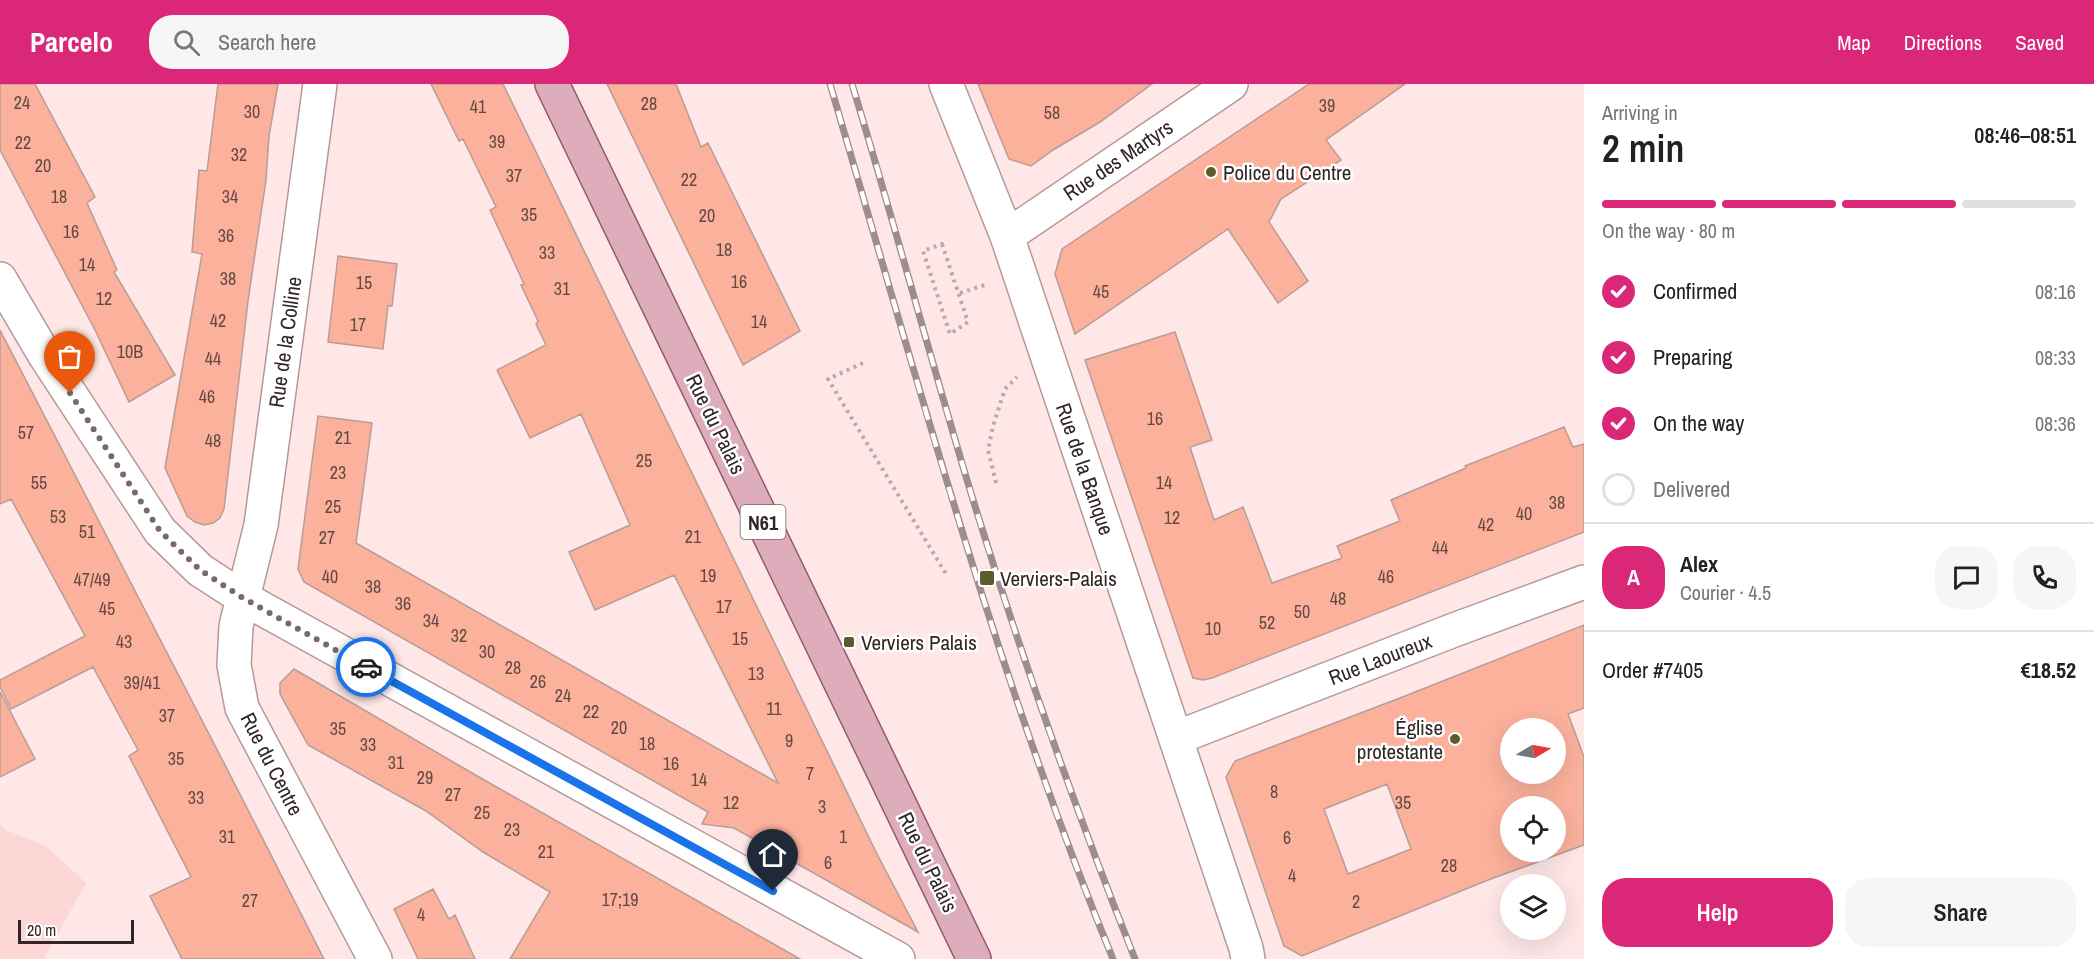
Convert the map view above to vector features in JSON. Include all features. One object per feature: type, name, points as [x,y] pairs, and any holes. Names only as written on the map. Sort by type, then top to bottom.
[{"type":"main road","name":"Rue du Palais","points":[[552,84],[974,959]]},
{"type":"street","name":"Rue de la Colline","points":[[243,598],[261,525],[320,84]]},
{"type":"street","name":"Rue de la Banque","points":[[946,84],[1006,236],[1176,738],[1248,959]]},
{"type":"street","name":"Rue des Martyrs","points":[[1006,236],[1231,84]]},
{"type":"street","points":[[0,279],[44,354],[160,531],[200,570],[243,598],[898,959]]},
{"type":"street","name":"Rue Laoureux","points":[[1176,738],[1584,582]]},
{"type":"street","name":"Rue du Centre","points":[[243,598],[236,626],[234,665],[242,708],[375,959]]},
{"type":"path","points":[[942,244],[968,322],[950,334],[943,308],[923,251],[942,244]]},
{"type":"path","points":[[996,483],[988,450],[1005,389],[1044,348]]},
{"type":"path","points":[[863,363],[828,379],[946,574]]},
{"type":"shaded area","points":[[0,824],[6,830],[46,846],[86,883],[44,959],[0,959]]},
{"type":"building","points":[[0,84],[35,84],[95,197],[87,203],[117,270],[114,272],[175,375],[129,402],[94,328],[0,150]]},
{"type":"building","points":[[218,84],[278,84],[248,301],[224,509],[220,518],[204,525],[187,516],[165,468],[202,254],[192,252],[199,170],[207,171]]},
{"type":"building","points":[[431,84],[503,84],[876,852],[918,932],[734,828],[702,824],[708,812],[304,582],[298,569],[318,416],[372,423],[356,543],[778,783],[674,575],[595,610],[569,552],[630,525],[581,414],[530,438],[497,370],[546,345],[536,324],[538,321],[521,285],[524,284],[490,210],[496,207],[463,139],[459,141]]},
{"type":"building","points":[[607,84],[676,84],[701,147],[708,143],[800,331],[743,365]]},
{"type":"building","points":[[978,84],[1152,84],[1100,122],[1031,166],[1009,159]]},
{"type":"building","points":[[1309,84],[1405,84],[1326,140],[1341,160],[1281,199],[1269,222],[1308,281],[1278,303],[1228,229],[1075,334],[1055,274],[1062,249]]},
{"type":"building","points":[[338,256],[397,264],[392,306],[388,306],[383,349],[328,342]]},
{"type":"building","points":[[0,330],[324,959],[182,959],[150,896],[191,877],[129,756],[138,750],[93,667],[11,709],[0,687],[0,680],[85,636],[11,499],[0,504]]},
{"type":"building","points":[[1175,332],[1212,440],[1190,447],[1214,520],[1243,507],[1272,583],[1342,558],[1337,546],[1400,521],[1391,500],[1466,468],[1465,466],[1564,427],[1573,447],[1584,444],[1584,532],[1212,678],[1203,680],[1193,678],[1085,360]]},
{"type":"building","points":[[1584,625],[1584,708],[1568,714],[1584,757],[1584,845],[1566,852],[1566,796],[1500,796],[1500,862],[1537,862],[1500,874],[1302,956],[1284,946],[1226,777],[1235,761]],"holes":[[[1387,784],[1411,849],[1348,874],[1324,809]]]},
{"type":"building","points":[[294,669],[800,959],[510,959],[550,892],[483,852],[426,811],[308,745],[280,694],[280,683]]},
{"type":"building","points":[[0,692],[35,759],[0,777]]},
{"type":"building","points":[[433,889],[449,919],[455,915],[475,959],[418,959],[394,909]]},
{"type":"railway","points":[[830,84],[927,415],[995,635],[1071,852],[1113,959]]},
{"type":"railway","points":[[852,84],[964,470],[1003,594],[1088,838],[1135,959]]},
{"type":"way so far","points":[[70,393],[160,531],[200,570],[243,598],[366,667]]},
{"type":"place","name":"Police du Centre","points":[[1211,172]]},
{"type":"place","name":"Verviers-Palais","points":[[987,578]]},
{"type":"place","name":"Verviers Palais","points":[[849,642]]},
{"type":"place","name":"Église protestante","points":[[1455,739]]},
{"type":"route","points":[[366,667],[773,891]]}]
